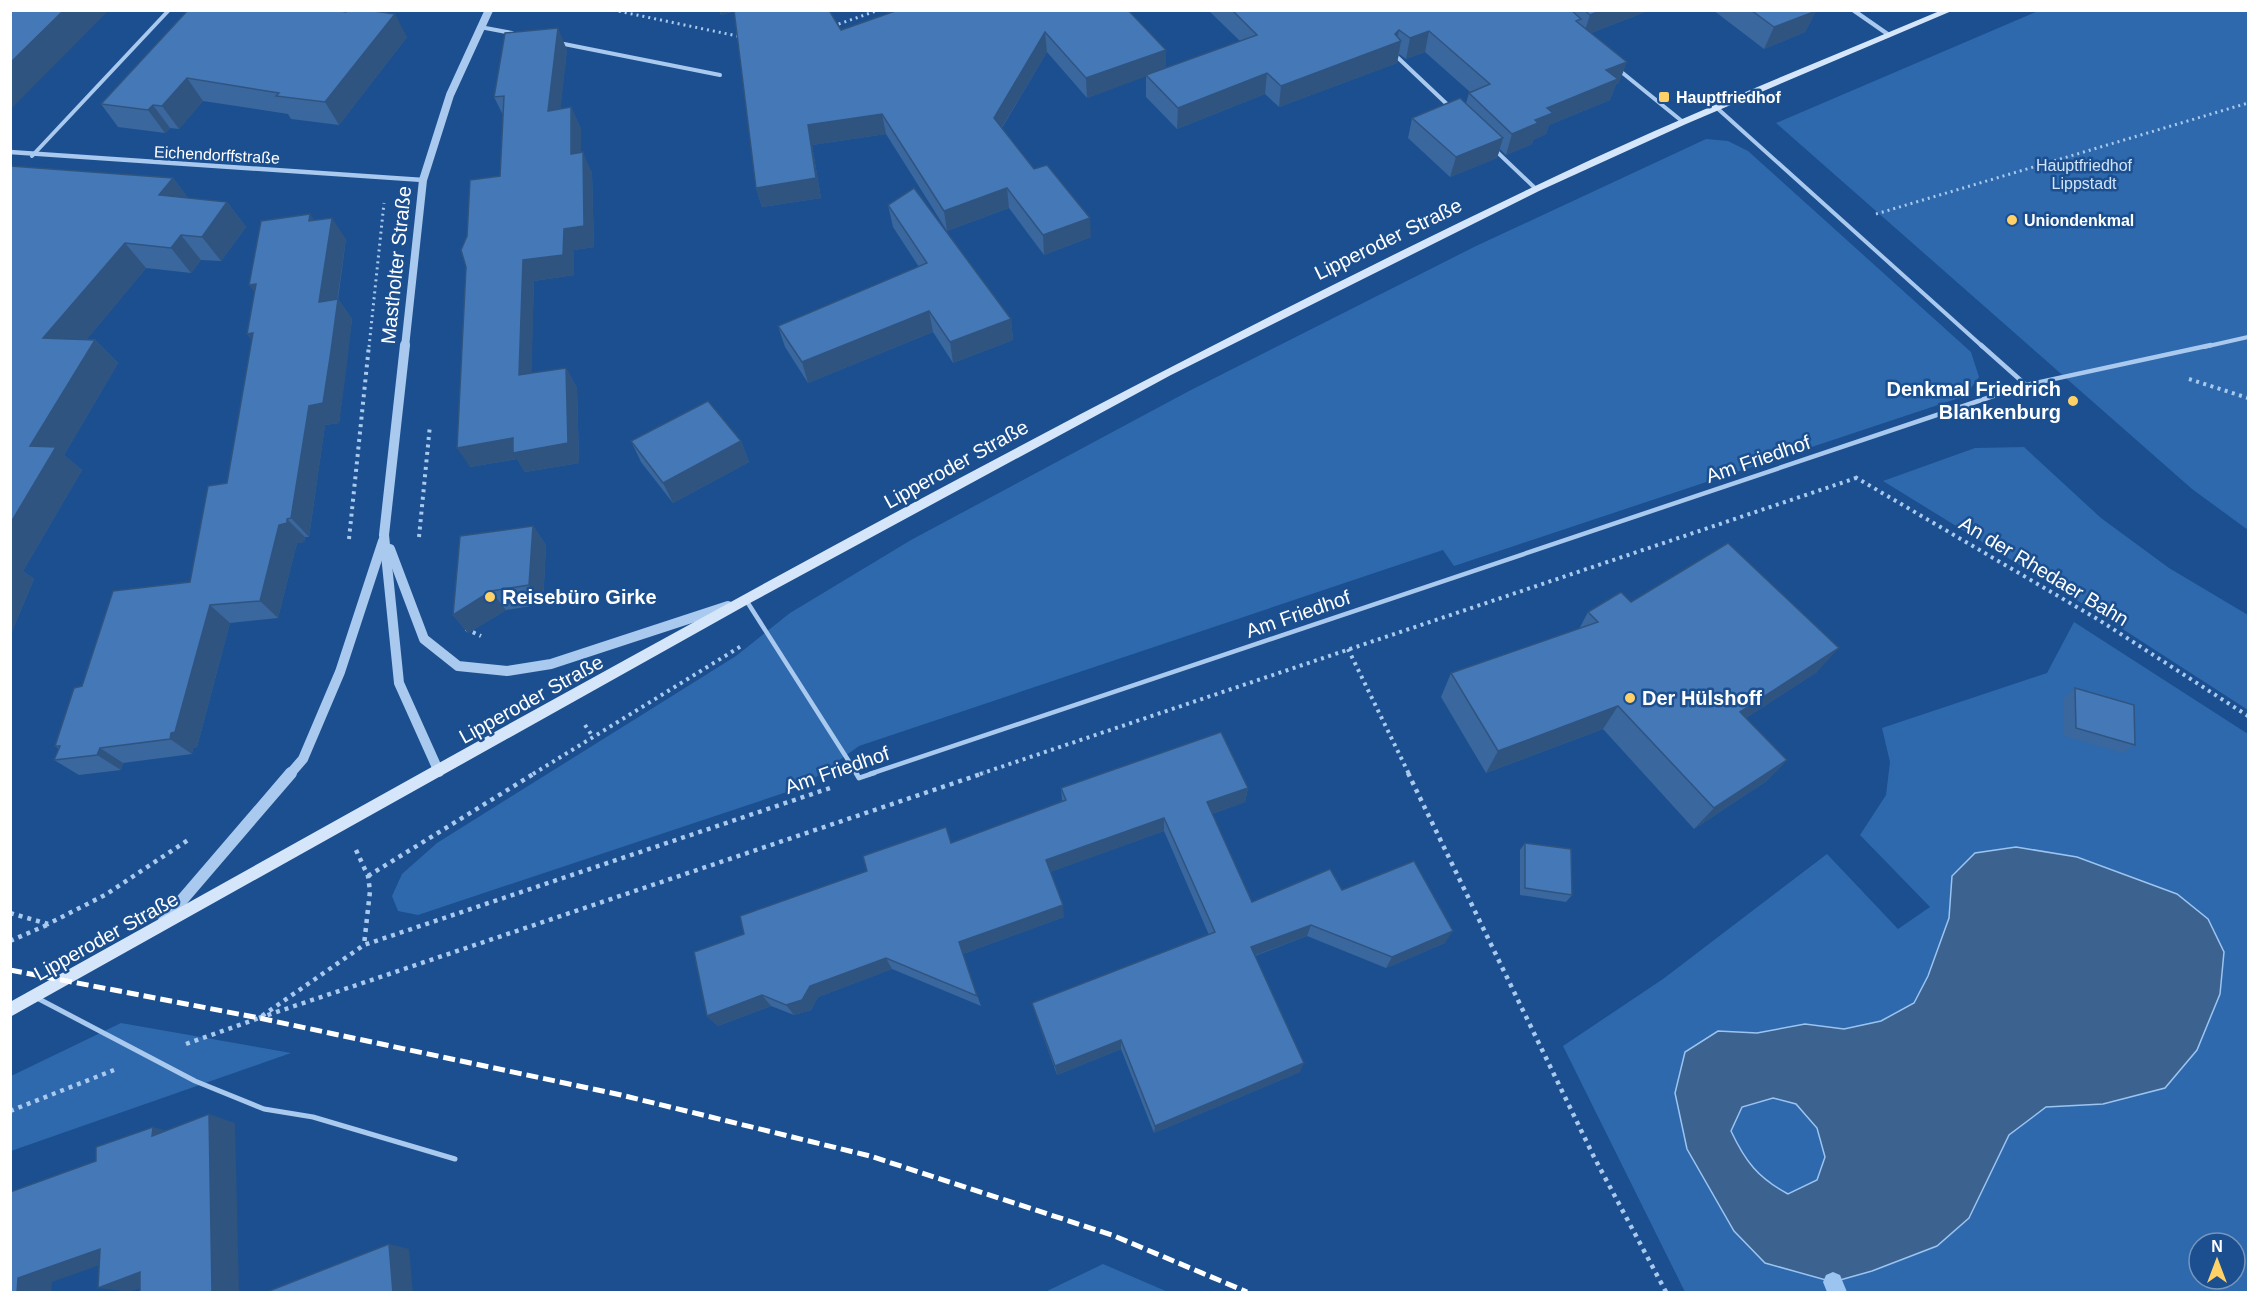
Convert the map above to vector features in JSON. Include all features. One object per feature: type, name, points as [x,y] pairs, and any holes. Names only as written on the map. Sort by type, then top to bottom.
[{"type":"main road","name":"Lipperoder Straße","points":[[10,1010],[746,600],[1167,372],[1536,189],[1683,122],[1950,10]]},
{"type":"street","name":"Mastholter Straße","points":[[156,930],[303,759],[340,672],[384,535],[423,180],[450,95],[489,10]]},
{"type":"street","points":[[1853,10],[1889,35]]},
{"type":"street","name":"Eichendorffstraße","points":[[10,153],[423,180]]},
{"type":"street","name":"Mastholter Straße","points":[[384,535],[424,639],[458,666],[507,671],[551,664],[746,600]]},
{"type":"street","name":"Mastholter Straße","points":[[384,535],[399,683],[439,772]]},
{"type":"lane","points":[[32,156],[169,10]]},
{"type":"lane","points":[[480,27],[523,35]]},
{"type":"lane","points":[[558,42],[720,75]]},
{"type":"lane","points":[[1395,55],[1453,110]]},
{"type":"lane","points":[[1618,70],[1683,122]]},
{"type":"lane","points":[[1717,108],[2026,386]]},
{"type":"lane","points":[[1495,149],[1536,189]]},
{"type":"lane","name":"Am Friedhof","points":[[859,778],[2026,386],[2248,337]]},
{"type":"lane","points":[[746,600],[859,778]]},
{"type":"lane","points":[[36,997],[195,1081],[264,1109],[313,1117],[455,1159]]},
{"type":"path","points":[[614,10],[745,38]]},
{"type":"path","points":[[823,29],[879,10]]},
{"type":"path","points":[[1848,224],[2248,103]]},
{"type":"path","points":[[348,550],[387,177]]},
{"type":"path","points":[[2163,355],[2183,377],[2248,398]]},
{"type":"path","points":[[423,547],[419,537],[430,418]]},
{"type":"path","name":"An der Rhedaer Bahn","points":[[1823,453],[1856,478],[2099,620],[2248,716]]},
{"type":"path","points":[[10,1111],[148,1057],[259,1018],[1856,478]]},
{"type":"path","points":[[457,626],[489,639]]},
{"type":"path","points":[[364,945],[370,891],[368,876],[766,631]]},
{"type":"path","points":[[1348,650],[1594,1157],[1666,1293]]},
{"type":"path","name":"Am Friedhof","points":[[259,1018],[364,945],[859,778]]},
{"type":"path","points":[[10,941],[105,895],[177,849],[193,836]]},
{"type":"path","points":[[10,913],[48,924]]},
{"type":"green space","name":"Hauptfriedhof Lippstadt","points":[[2038,11],[2248,11],[2248,530],[2192,489],[1776,123]]},
{"type":"green space","points":[[1706,139],[1728,141],[1748,151],[1971,352],[1979,377],[1965,396],[1454,566],[1443,550],[859,746],[802,787],[418,915],[398,911],[392,896],[402,874],[437,843],[736,656],[790,613],[911,540],[1189,391],[1476,246]]},
{"type":"green space","points":[[2024,447],[2101,518],[2169,568],[2248,615],[2248,710],[2104,617],[1883,481],[1975,448]]},
{"type":"green space","points":[[2074,622],[2248,734],[2248,1292],[1685,1292],[1563,1046],[1663,979],[1827,854],[1898,929],[1930,907],[1860,835],[1886,795],[1890,762],[1882,728],[2047,673]],"holes":[[[1952,876],[2130,878],[2177,893],[2103,1104],[2046,1107],[2009,1135],[1970,1218],[1937,1246],[1872,1271],[1833,1282],[1765,1263],[1734,1231],[1718,1031],[1757,1033],[1805,1024],[1844,1029],[1881,1021],[1914,1003],[1928,976],[1949,918]]]},
{"type":"green space","points":[[121,1023],[291,1053],[11,1151],[11,1076]]},
{"type":"green space","points":[[1773,1098],[1796,1104],[1817,1128],[1825,1157],[1817,1180],[1788,1194],[1760,1175],[1747,1161],[1731,1131],[1742,1107]]},
{"type":"green space","points":[[1103,1264],[1168,1292],[1045,1292]]},
{"type":"shaded area","points":[[2016,847],[2077,857],[2177,894],[2208,919],[2224,952],[2220,994],[2197,1050],[2165,1088],[2103,1104],[2046,1107],[2009,1135],[1969,1218],[1937,1246],[1872,1271],[1833,1282],[1765,1263],[1734,1231],[1687,1149],[1675,1093],[1685,1052],[1718,1031],[1757,1033],[1805,1024],[1844,1029],[1881,1021],[1914,1003],[1928,976],[1949,918],[1952,876],[1975,853]],"holes":[[[1773,1098],[1796,1104],[1817,1128],[1825,1157],[1817,1180],[1788,1194],[1760,1175],[1747,1160],[1731,1131],[1742,1107]]]},
{"type":"building","points":[[10,10],[64,10],[10,63]]},
{"type":"building","points":[[188,10],[334,10],[346,12],[366,10],[395,14],[325,102],[276,96],[279,93],[187,78],[162,106],[153,105],[148,110],[101,104]]},
{"type":"building","points":[[734,10],[829,10],[841,30],[898,10],[1128,10],[1166,50],[1086,78],[1045,32],[994,118],[1034,169],[1047,165],[1090,218],[1043,235],[1007,188],[944,211],[882,114],[808,125],[816,178],[756,188]]},
{"type":"building","points":[[1232,10],[1571,10],[1581,19],[1576,21],[1627,62],[1606,70],[1618,79],[1547,108],[1553,113],[1535,120],[1538,123],[1512,134],[1469,93],[1490,84],[1429,31],[1410,38],[1399,30],[1395,34],[1401,41],[1281,86],[1267,73],[1178,108],[1146,75],[1257,35]]},
{"type":"building","points":[[1584,10],[1602,10],[1590,15]]},
{"type":"building","points":[[1751,10],[1816,10],[1816,11],[1774,27]]},
{"type":"building","points":[[558,28],[548,111],[571,107],[571,154],[583,152],[584,226],[564,229],[563,255],[523,260],[519,375],[566,368],[568,443],[513,453],[513,438],[457,448],[466,267],[461,250],[467,236],[470,180],[500,176],[504,96],[494,97],[505,33]]},
{"type":"building","points":[[1460,98],[1503,138],[1456,157],[1412,118]]},
{"type":"building","points":[[10,166],[173,178],[159,195],[227,202],[202,237],[181,235],[171,248],[125,243],[43,338],[95,340],[30,446],[56,447],[10,524]]},
{"type":"building","points":[[914,188],[1011,319],[950,342],[929,311],[802,362],[778,326],[927,263],[888,205]]},
{"type":"building","points":[[310,214],[309,221],[332,218],[319,302],[338,299],[323,403],[309,406],[291,518],[287,519],[287,523],[279,525],[260,601],[210,605],[175,732],[171,733],[170,739],[100,748],[97,755],[54,760],[60,746],[55,746],[74,688],[82,686],[113,591],[190,582],[208,486],[227,483],[253,333],[247,334],[256,284],[249,285],[261,221]]},
{"type":"building","points":[[708,401],[741,441],[663,483],[631,441]]},
{"type":"building","points":[[533,526],[529,585],[491,591],[453,615],[460,536]]},
{"type":"building","points":[[1728,543],[1839,648],[1740,712],[1787,760],[1714,808],[1618,706],[1498,751],[1451,673],[1598,622],[1588,612],[1621,592],[1631,602]]},
{"type":"building","points":[[2075,688],[2134,705],[2135,745],[2076,728]]},
{"type":"building","points":[[1221,732],[1248,788],[1207,802],[1252,902],[1330,869],[1342,890],[1414,861],[1453,931],[1392,957],[1311,925],[1251,947],[1304,1063],[1155,1126],[1121,1040],[1055,1066],[1032,1003],[1215,932],[1164,818],[1046,860],[1063,905],[959,942],[977,996],[886,958],[810,986],[802,1000],[786,1005],[762,995],[707,1016],[694,952],[744,934],[740,916],[867,871],[863,856],[946,827],[951,843],[1066,800],[1061,788]]},
{"type":"building","points":[[1525,843],[1571,849],[1572,895],[1525,888]]},
{"type":"building","points":[[209,1114],[212,1293],[140,1293],[140,1272],[98,1288],[100,1249],[18,1278],[17,1293],[10,1293],[10,1192],[96,1161],[96,1147],[153,1127],[152,1136]]},
{"type":"building","points":[[389,1244],[393,1293],[264,1293]]},
{"type":"waterway","points":[[1833,1282],[1837,1292]]},
{"type":"railway","points":[[10,970],[259,1018],[621,1095],[870,1156],[1112,1235],[1247,1292]]},
{"type":"place","name":"Hauptfriedhof","points":[[1664,97]]},
{"type":"place","name":"Uniondenkmal","points":[[2012,220]]},
{"type":"place","name":"Denkmal Friedrich Blankenburg","points":[[2073,401]]},
{"type":"place","name":"Reisebüro Girke","points":[[490,597]]},
{"type":"place","name":"Der Hülshoff","points":[[1630,698]]}]
